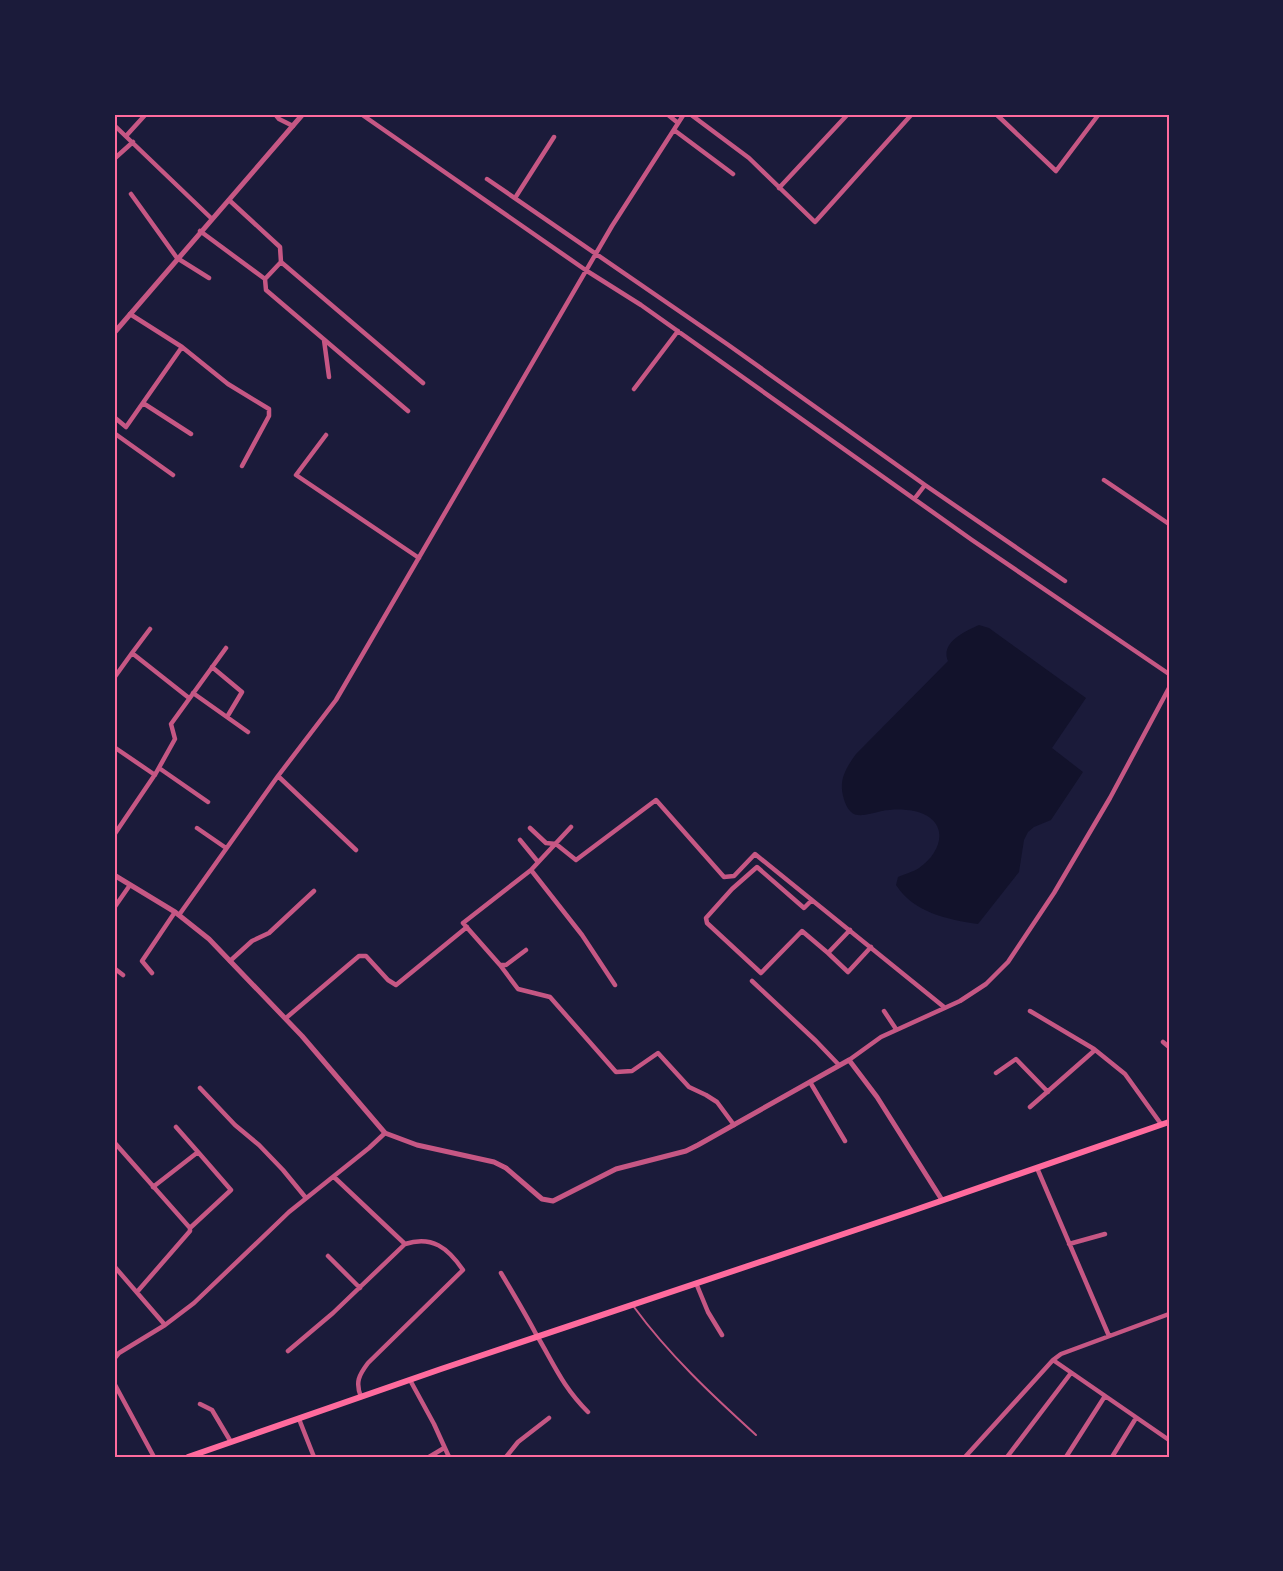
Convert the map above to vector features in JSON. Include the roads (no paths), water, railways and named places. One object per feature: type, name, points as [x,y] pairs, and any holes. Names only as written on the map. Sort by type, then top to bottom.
[{"type":"main road","points":[[188,1457],[1169,1122]]},
{"type":"street","points":[[126,136],[146,114]]},
{"type":"street","points":[[275,114],[279,119],[293,126]]},
{"type":"street","points":[[114,333],[303,114]]},
{"type":"street","points":[[361,114],[587,271],[678,331],[972,540],[1169,674]]},
{"type":"street","points":[[667,114],[678,123]]},
{"type":"street","points":[[152,972],[142,961],[336,700],[597,253],[684,114]]},
{"type":"street","points":[[690,114],[749,158],[815,222],[912,114]]},
{"type":"street","points":[[779,188],[848,114]]},
{"type":"street","points":[[996,114],[1056,171],[1099,114]]},
{"type":"street","points":[[114,125],[211,218]]},
{"type":"street","points":[[674,130],[732,174]]},
{"type":"street","points":[[516,198],[554,137]]},
{"type":"street","points":[[114,159],[133,142]]},
{"type":"street","points":[[487,179],[597,253],[1065,581]]},
{"type":"street","points":[[131,194],[177,258],[209,278]]},
{"type":"street","points":[[229,200],[280,247],[281,262],[423,383]]},
{"type":"street","points":[[200,231],[265,279],[266,290],[408,411]]},
{"type":"street","points":[[265,279],[281,262]]},
{"type":"street","points":[[130,314],[182,347],[228,384],[269,410],[269,416],[242,466]]},
{"type":"street","points":[[634,389],[678,331]]},
{"type":"street","points":[[324,340],[329,377]]},
{"type":"street","points":[[114,417],[126,427],[182,347]]},
{"type":"street","points":[[143,403],[191,434]]},
{"type":"street","points":[[121,423],[114,434],[173,475]]},
{"type":"street","points":[[326,435],[296,475],[419,558]]},
{"type":"street","points":[[1104,480],[1169,524]]},
{"type":"street","points":[[915,498],[925,485]]},
{"type":"street","points":[[114,678],[150,629]]},
{"type":"street","points":[[114,833],[155,775],[175,739],[171,724],[226,648]]},
{"type":"street","points":[[132,653],[189,698]]},
{"type":"street","points":[[212,667],[242,692],[227,717]]},
{"type":"street","points":[[114,875],[177,913],[209,939],[286,1018],[385,1133],[417,1145],[494,1162],[506,1168],[542,1199],[548,1201],[564,1197],[616,1169],[686,1150],[849,1060],[881,1037],[960,1001],[986,984],[1008,962],[1071,865],[1169,688]]},
{"type":"street","points":[[193,693],[248,732]]},
{"type":"street","points":[[114,747],[155,775]]},
{"type":"street","points":[[159,768],[208,802]]},
{"type":"street","points":[[278,776],[356,850]]},
{"type":"street","points":[[530,828],[546,843],[556,844],[576,861],[656,800],[724,877],[734,876],[755,854],[944,1007]]},
{"type":"street","points":[[571,827],[531,870],[463,923],[518,989],[550,997],[616,1072],[632,1071],[658,1053],[689,1087],[717,1102],[734,1125]]},
{"type":"street","points":[[197,828],[226,848]]},
{"type":"street","points":[[520,840],[538,862]]},
{"type":"street","points":[[812,900],[804,908],[757,867],[732,889],[706,918],[707,922],[760,973],[802,930],[848,972],[870,947]]},
{"type":"street","points":[[531,870],[582,935],[615,985]]},
{"type":"street","points":[[114,908],[130,885]]},
{"type":"street","points":[[230,960],[252,941],[269,933],[314,891]]},
{"type":"street","points":[[286,1018],[359,956],[366,956],[392,984],[396,985],[467,927]]},
{"type":"street","points":[[828,953],[850,930]]},
{"type":"street","points":[[500,965],[506,965],[526,950]]},
{"type":"street","points":[[114,968],[123,975]]},
{"type":"street","points":[[752,981],[838,1065]]},
{"type":"street","points":[[884,1011],[896,1029]]},
{"type":"street","points":[[1030,1011],[1095,1050],[1125,1074],[1161,1125]]},
{"type":"street","points":[[1163,1042],[1169,1047]]},
{"type":"street","points":[[1030,1107],[1095,1050]]},
{"type":"street","points":[[996,1073],[1016,1059],[1048,1092]]},
{"type":"street","points":[[849,1060],[877,1097],[942,1200]]},
{"type":"street","points":[[810,1082],[845,1141]]},
{"type":"street","points":[[200,1088],[235,1125],[275,1161],[306,1198]]},
{"type":"street","points":[[137,1292],[190,1231],[190,1228],[231,1190],[176,1127]]},
{"type":"street","points":[[114,1359],[119,1353],[165,1325],[194,1303],[306,1198],[385,1133]]},
{"type":"street","points":[[114,1142],[190,1228]]},
{"type":"street","points":[[114,1153],[119,1148]]},
{"type":"street","points":[[153,1187],[198,1152]]},
{"type":"street","points":[[1037,1168],[1109,1336]]},
{"type":"street","points":[[333,1177],[405,1244]]},
{"type":"street","points":[[1069,1244],[1105,1234]]},
{"type":"street","points":[[288,1351],[360,1288],[405,1244],[418,1240],[441,1246],[452,1254],[463,1270],[368,1363],[359,1376],[357,1387],[361,1397]]},
{"type":"street","points":[[328,1256],[360,1288]]},
{"type":"street","points":[[114,1266],[165,1325]]},
{"type":"street","points":[[501,1273],[538,1336],[558,1376],[588,1412]]},
{"type":"street","points":[[696,1283],[708,1312],[722,1335]]},
{"type":"street","points":[[965,1457],[1060,1354],[1169,1314]]},
{"type":"street","points":[[1053,1360],[1169,1440]]},
{"type":"street","points":[[1007,1457],[1071,1373]]},
{"type":"street","points":[[411,1380],[449,1457]]},
{"type":"street","points":[[114,1383],[154,1457]]},
{"type":"street","points":[[1066,1457],[1105,1396]]},
{"type":"street","points":[[200,1404],[212,1410],[231,1442]]},
{"type":"street","points":[[506,1457],[518,1442],[549,1418]]},
{"type":"street","points":[[1112,1457],[1136,1418]]},
{"type":"street","points":[[299,1419],[314,1457]]},
{"type":"street","points":[[429,1457],[444,1448]]},
{"type":"lane","points":[[632,1305],[684,1368],[756,1435]]}]
